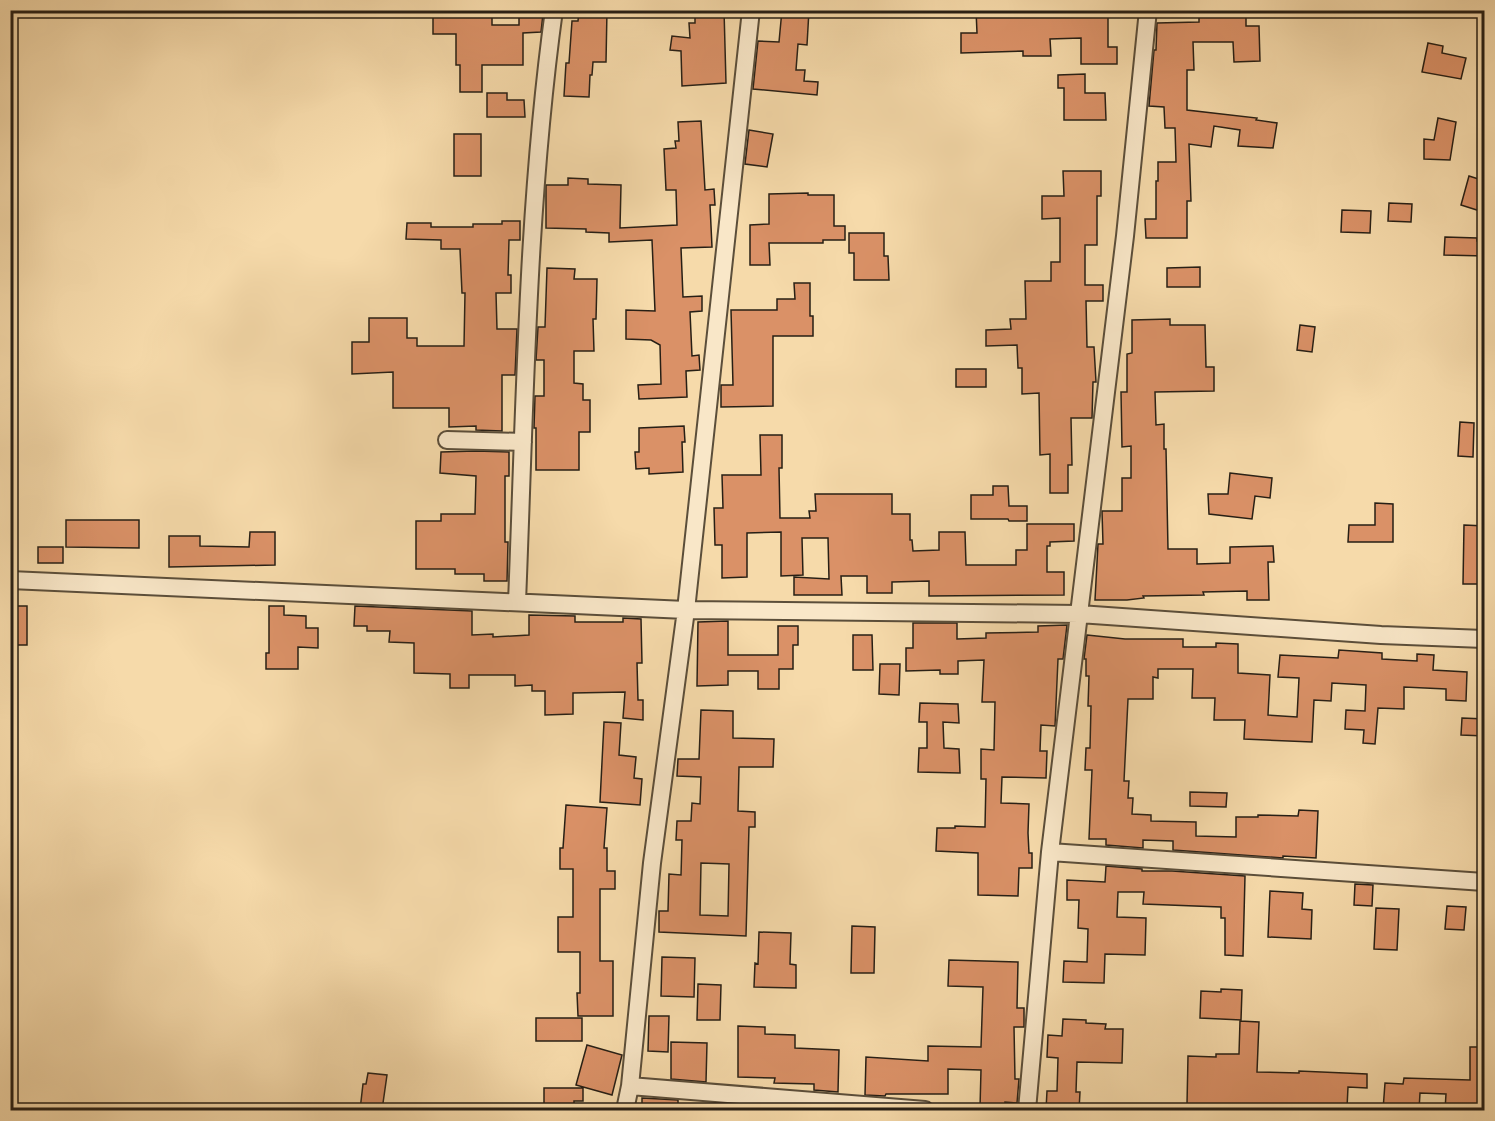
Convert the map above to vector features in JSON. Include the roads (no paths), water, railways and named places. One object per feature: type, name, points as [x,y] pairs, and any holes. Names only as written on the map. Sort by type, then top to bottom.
[{"type":"street","points":[[517,602],[536,182],[554,10]]},
{"type":"street","points":[[625,1110],[630,1086],[652,862],[686,610],[751,10]]},
{"type":"street","points":[[1027,1110],[1050,852],[1123,248],[1148,10]]},
{"type":"street","points":[[447,440],[524,442]]},
{"type":"street","points":[[10,580],[686,610],[1079,614],[1381,635],[1485,639]]},
{"type":"street","points":[[1050,852],[1485,882]]},
{"type":"street","points":[[630,1086],[925,1110]]}]
